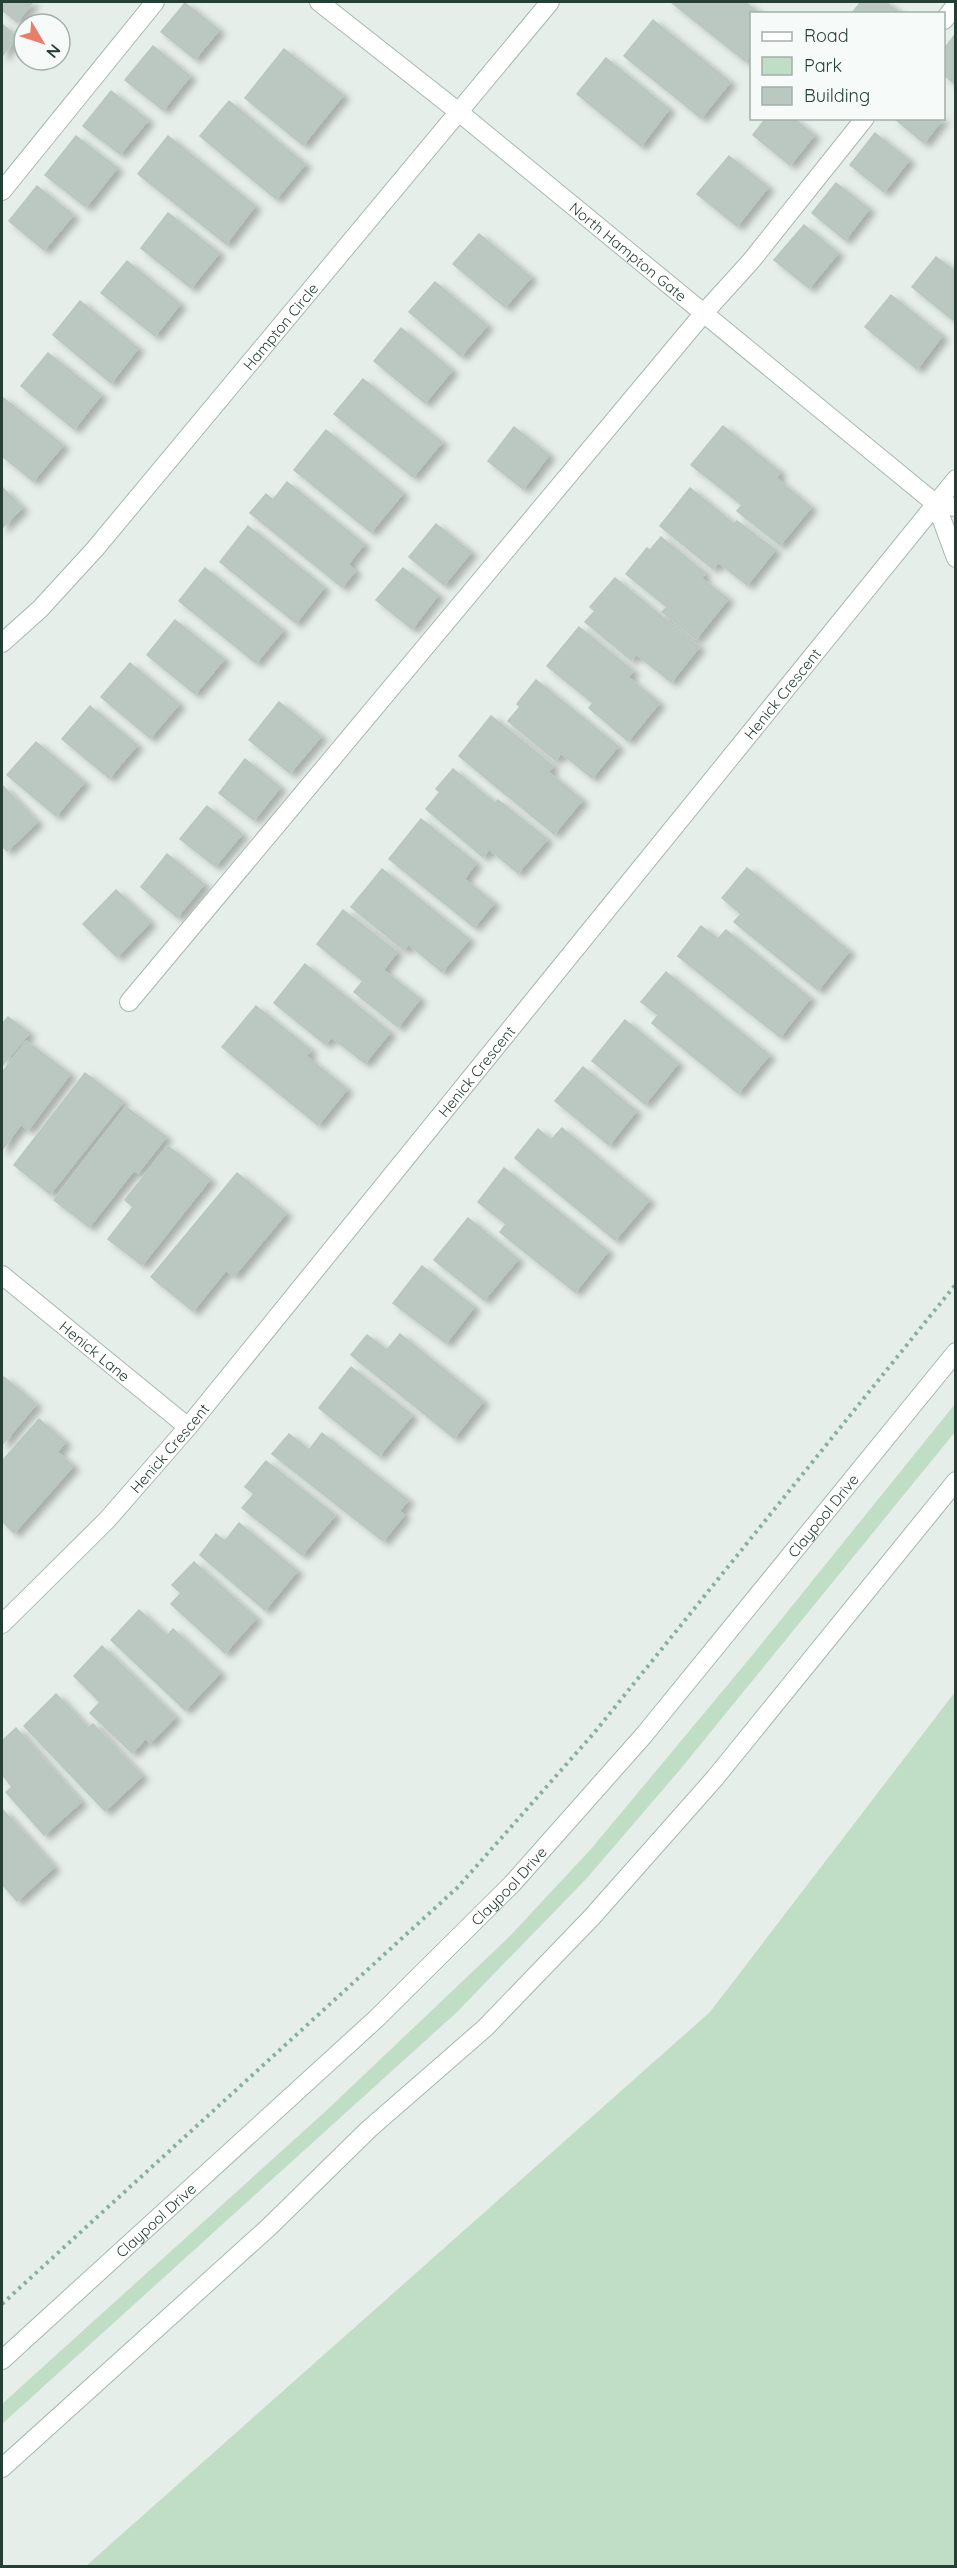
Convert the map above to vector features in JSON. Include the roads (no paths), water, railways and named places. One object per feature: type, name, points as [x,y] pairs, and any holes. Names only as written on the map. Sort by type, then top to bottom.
[{"type":"street","points":[[2,190],[155,2]]},
{"type":"street","name":"North Hampton Gate","points":[[319,2],[460,113],[936,504]]},
{"type":"street","name":"Hampton Circle","points":[[2,643],[40,609],[95,549],[550,2]]},
{"type":"street","points":[[945,19],[956,5]]},
{"type":"street","points":[[129,1002],[703,314],[751,261],[863,120]]},
{"type":"street","name":"Henick Crescent","points":[[2,1624],[107,1520],[188,1427],[956,479]]},
{"type":"street","points":[[956,507],[936,504],[947,540],[956,558]]},
{"type":"street","name":"Henick Lane","points":[[2,1275],[188,1427]]},
{"type":"street","name":"Claypool Drive","points":[[2,2360],[376,2019],[513,1884],[644,1736],[956,1352]]},
{"type":"street","points":[[2,2468],[269,2227],[369,2129],[485,2028],[592,1917],[715,1778],[956,1481]]}]
